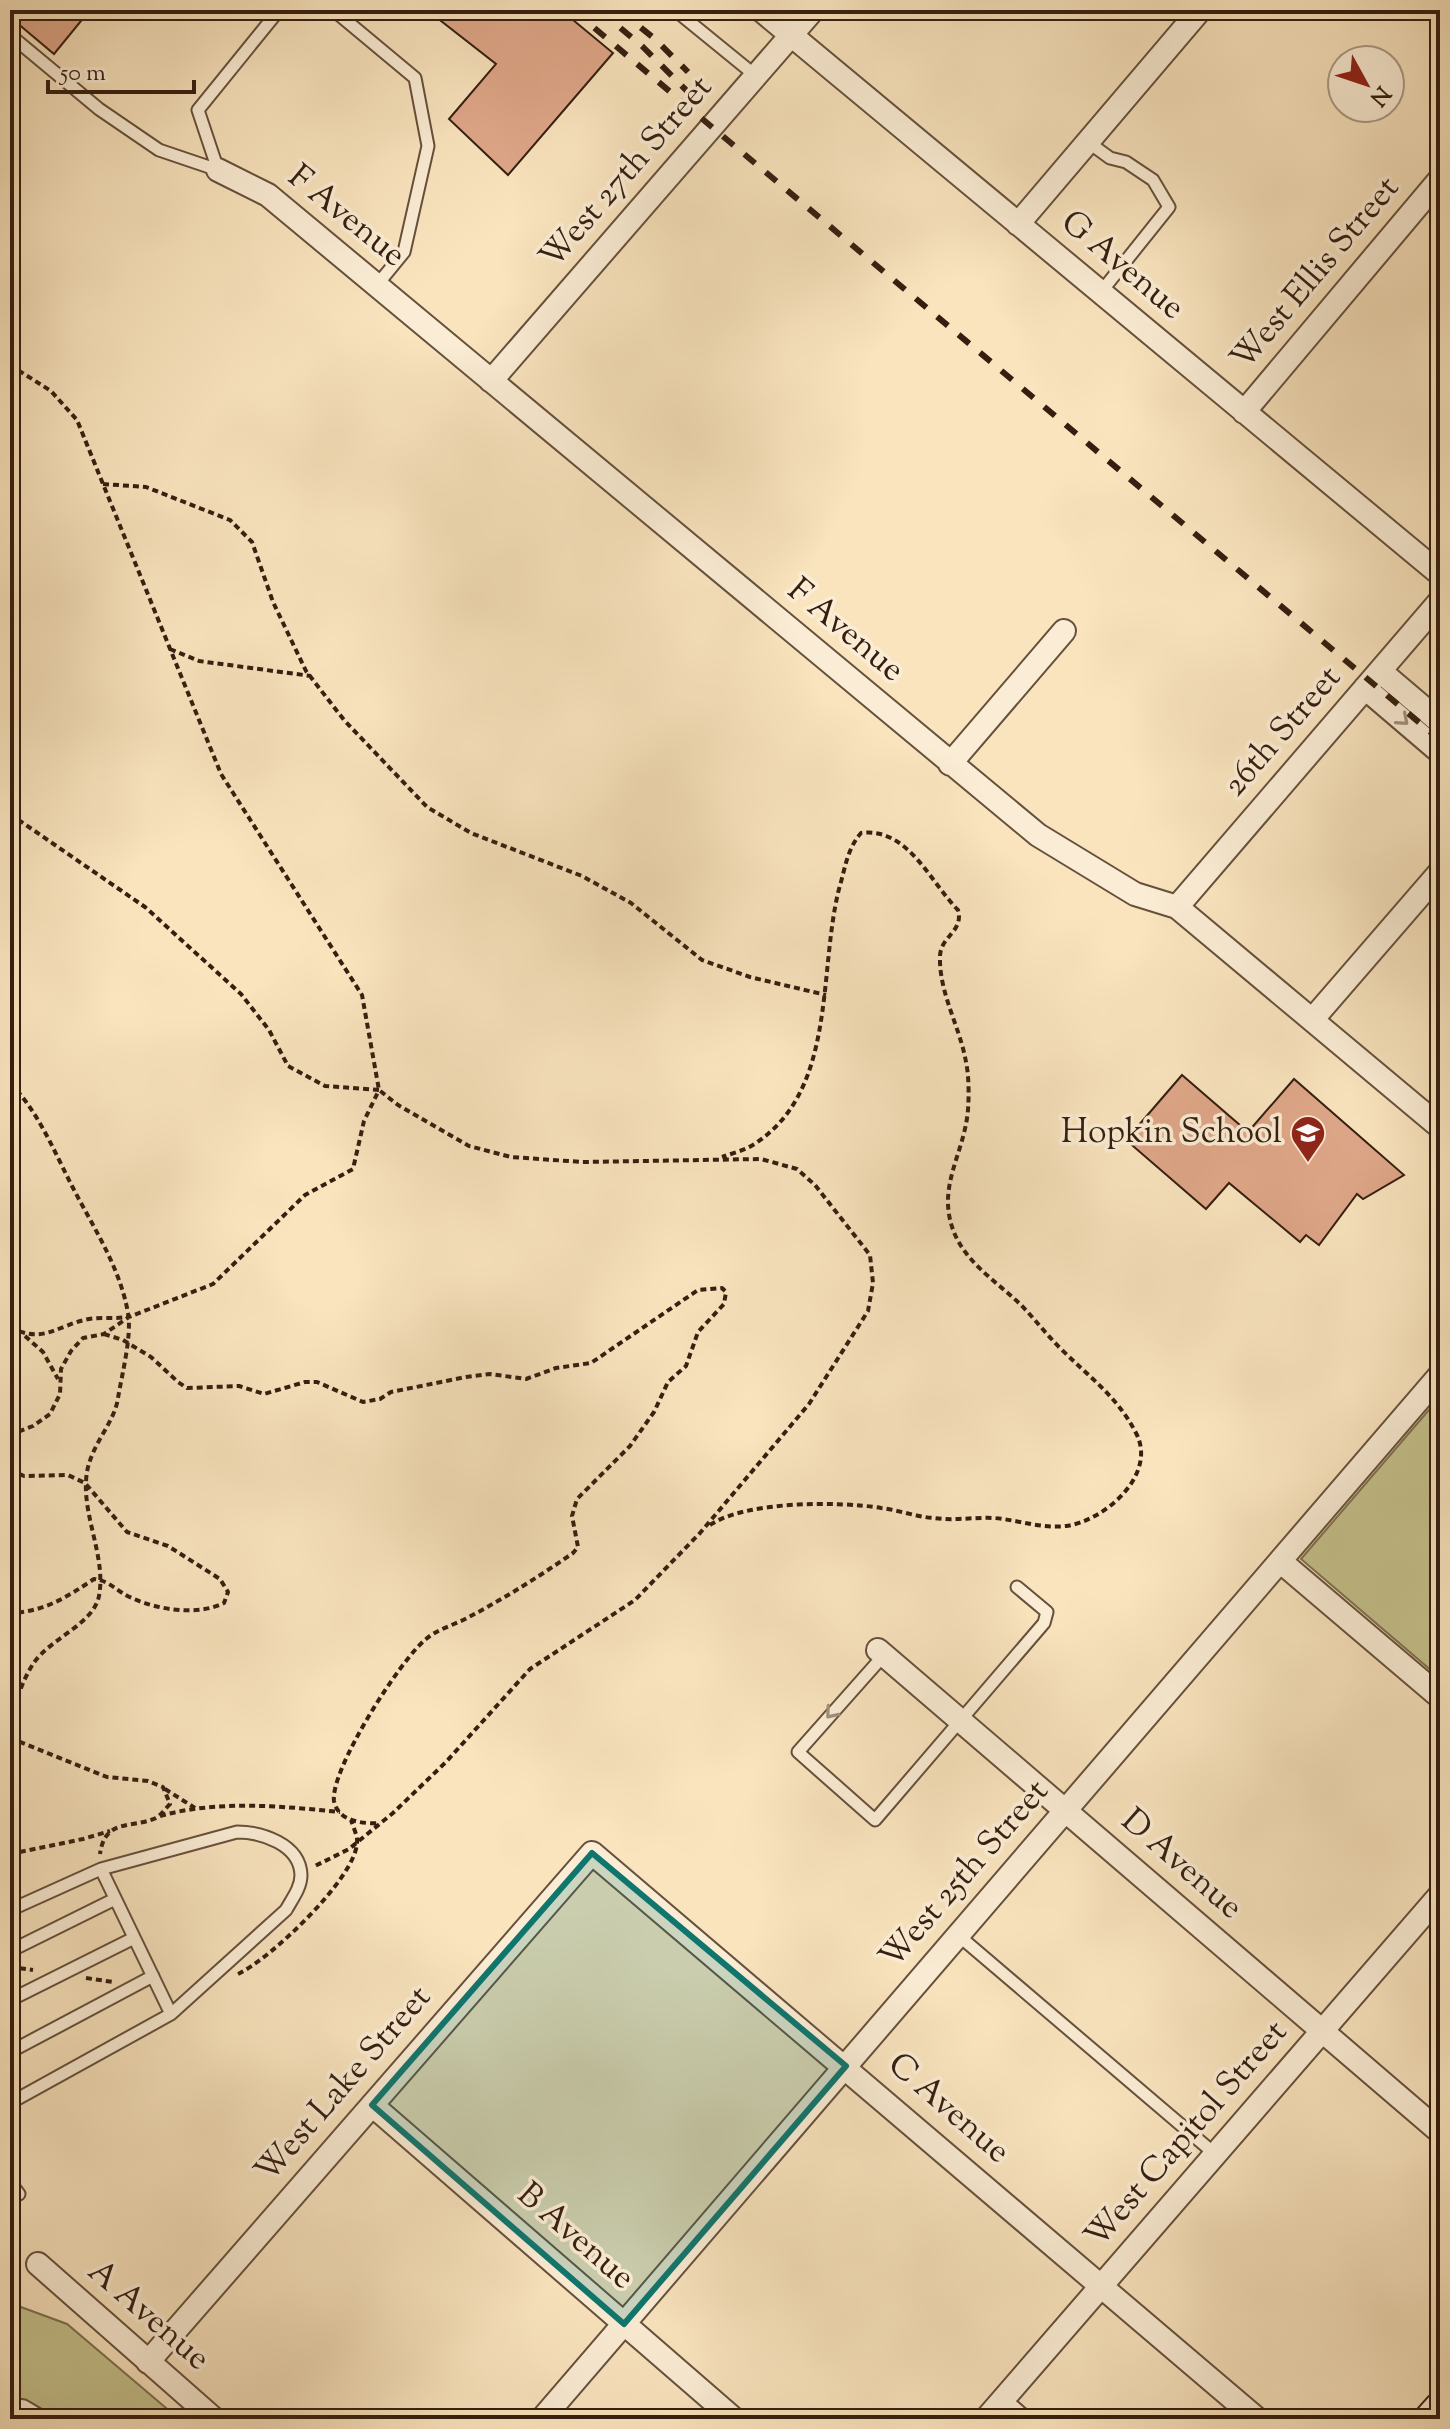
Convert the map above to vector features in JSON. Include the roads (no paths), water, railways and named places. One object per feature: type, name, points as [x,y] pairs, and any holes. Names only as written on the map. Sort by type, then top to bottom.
[{"type":"main road","points":[[1431,2419],[1440,2409]]},
{"type":"street","name":"G Avenue","points":[[761,10],[1440,574]]},
{"type":"street","name":"West 27th Street","points":[[491,381],[813,10]]},
{"type":"street","points":[[1018,224],[1200,10]]},
{"type":"street","name":"F Avenue","points":[[218,170],[268,195],[1038,835],[1135,894],[1177,907],[1440,1127]]},
{"type":"street","name":"West Ellis Street","points":[[1244,412],[1440,179]]},
{"type":"street","name":"26th Street","points":[[1177,907],[1440,601]]},
{"type":"street","points":[[950,764],[1064,631]]},
{"type":"street","points":[[1372,679],[1440,722]]},
{"type":"street","points":[[1372,679],[1440,752]]},
{"type":"street","points":[[1312,1020],[1440,872]]},
{"type":"street","name":"West 25th Street","points":[[542,2419],[1440,1375]]},
{"type":"street","points":[[1280,1561],[1440,1697]]},
{"type":"street","name":"D Avenue","points":[[881,1653],[1440,2132]]},
{"type":"street","name":"C Avenue","points":[[592,1853],[846,2066],[1257,2419]]},
{"type":"street","name":"West Lake Street","points":[[148,2362],[592,1853]]},
{"type":"street","name":"West Capitol Street","points":[[986,2419],[1322,2031],[1436,1908]]},
{"type":"street","name":"B Avenue","points":[[372,2105],[734,2419]]},
{"type":"street","name":"A Avenue","points":[[38,2264],[214,2419]]},
{"type":"lane","points":[[218,170],[198,110],[279,10]]},
{"type":"lane","points":[[327,10],[337,13],[415,78],[428,146],[404,252],[377,285]]},
{"type":"lane","points":[[675,10],[756,76]]},
{"type":"lane","points":[[10,35],[99,109],[159,150],[218,170]]},
{"type":"lane","points":[[1088,142],[1110,158],[1126,162],[1153,180],[1169,207],[1101,292]]},
{"type":"lane","points":[[881,1653],[798,1752],[875,1820],[1044,1623],[1047,1612],[1017,1587]]},
{"type":"lane","points":[[10,1910],[101,1869],[237,1832],[269,1836],[285,1847],[301,1873],[298,1889],[286,1910],[171,2014],[10,2103]]},
{"type":"lane","points":[[101,1869],[171,2014]]},
{"type":"lane","points":[[10,1951],[115,1899]]},
{"type":"lane","points":[[958,1935],[1215,2154]]},
{"type":"lane","points":[[10,2000],[134,1938]]},
{"type":"lane","points":[[10,2052],[153,1976]]},
{"type":"lane","points":[[10,2182],[19,2194]]},
{"type":"lane","points":[[1004,2398],[1028,2419]]},
{"type":"lane","points":[[10,2404],[24,2406],[46,2419]]},
{"type":"railway","points":[[573,10],[1440,740]]},
{"type":"railway","points":[[599,10],[642,46],[696,100]]},
{"type":"railway","points":[[619,10],[655,39],[688,72]]},
{"type":"place","name":"Hopkin School","points":[[1308,1164]]}]
